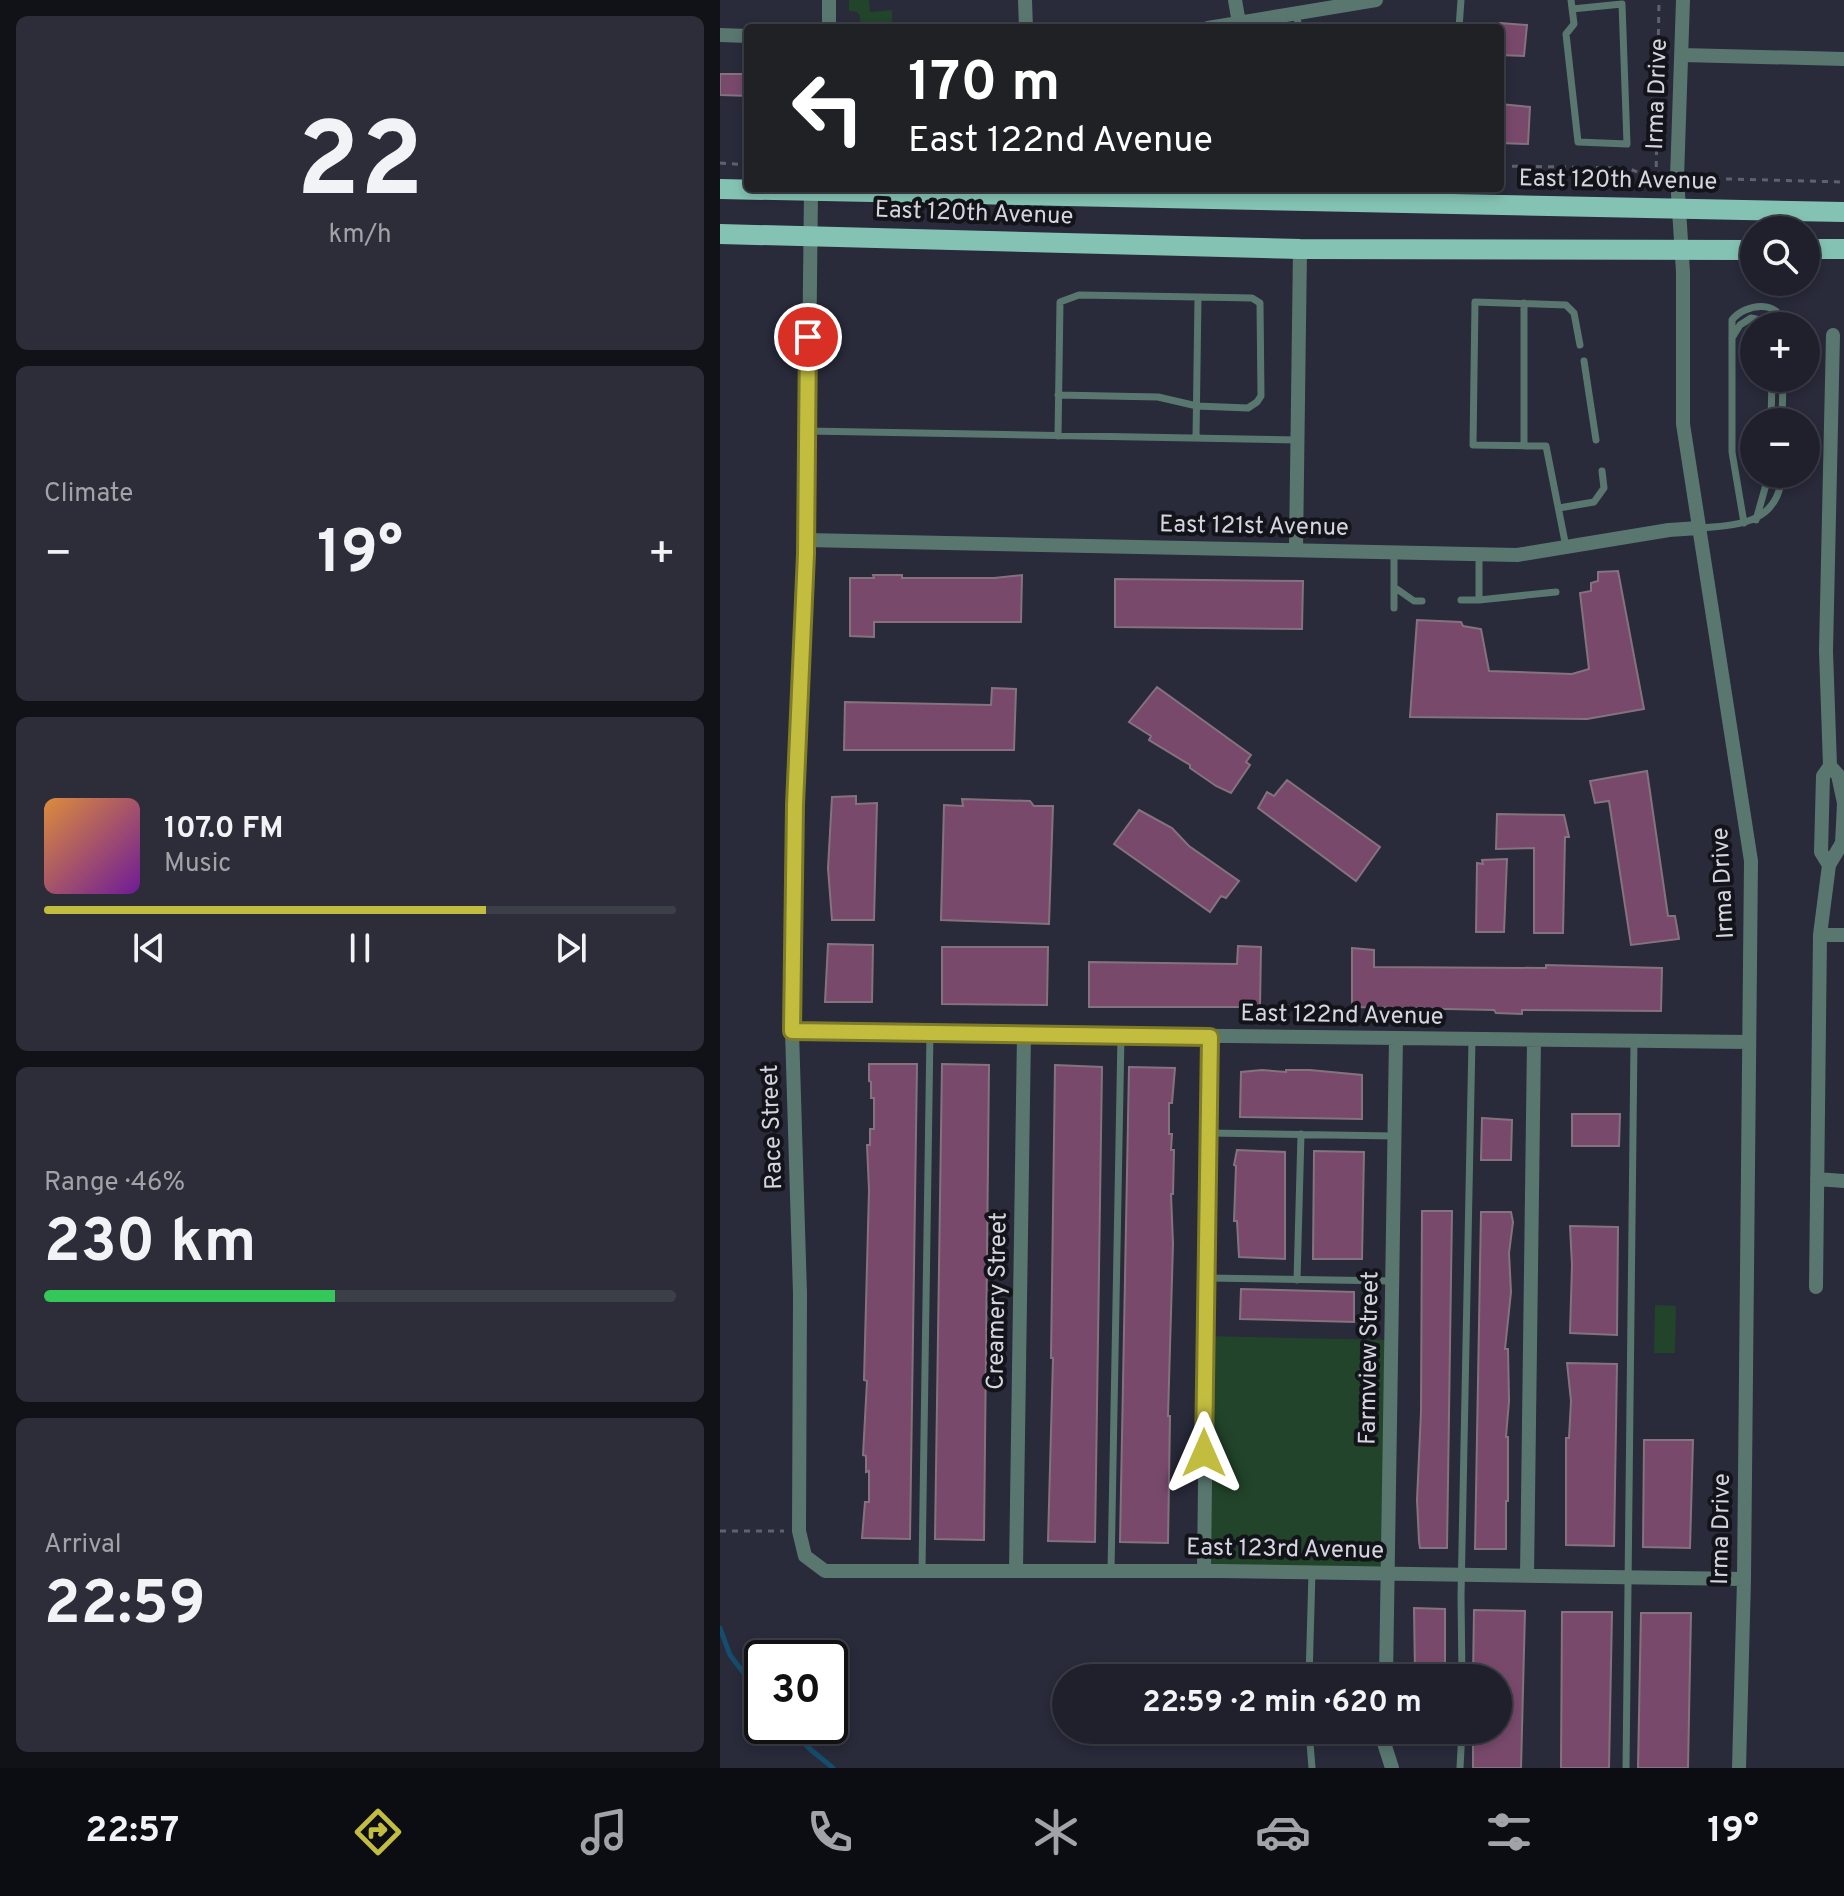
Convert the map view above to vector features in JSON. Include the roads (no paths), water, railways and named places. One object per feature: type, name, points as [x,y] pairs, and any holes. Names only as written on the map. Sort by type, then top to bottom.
[{"type":"main road","name":"East 120th Avenue","points":[[720,189],[744,190]]},
{"type":"main road","name":"East 120th Avenue","points":[[862,192],[1844,212]]},
{"type":"main road","name":"East 120th Avenue","points":[[720,234],[1300,249],[1740,250]]},
{"type":"main road","points":[[1820,249],[1844,249]]},
{"type":"street","points":[[829,0],[829,24]]},
{"type":"street","points":[[1025,0],[1026,24]]},
{"type":"street","points":[[1235,0],[1239,23]]},
{"type":"street","points":[[1233,24],[1298,21],[1376,0]]},
{"type":"street","name":"Irma Drive","points":[[1683,0],[1677,208],[1682,250],[1683,424],[1751,861],[1744,1579],[1739,1768]]},
{"type":"street","points":[[720,35],[744,36]]},
{"type":"street","points":[[1682,55],[1844,59]]},
{"type":"street","name":"Race Street","points":[[811,192],[806,540],[795,805],[792,1031],[800,1294],[799,1531],[805,1556],[825,1571]]},
{"type":"street","points":[[1296,550],[1300,249]]},
{"type":"street","points":[[1829,865],[1821,852],[1823,776],[1830,766],[1826,651],[1837,447],[1833,335]]},
{"type":"street","name":"East 121st Avenue","points":[[806,540],[1517,555],[1699,528]]},
{"type":"street","points":[[1816,1287],[1820,935],[1829,865],[1842,843],[1844,803],[1838,775],[1830,766]]},
{"type":"street","points":[[1820,935],[1844,935]]},
{"type":"street","name":"East 122nd Avenue","points":[[792,1031],[1749,1042]]},
{"type":"street","name":"Creamery Street","points":[[1016,1570],[1024,1033]]},
{"type":"street","points":[[1204,1571],[1210,1037]]},
{"type":"street","name":"Farmview Street","points":[[1386,1664],[1396,1038]]},
{"type":"street","points":[[1527,1576],[1534,1040]]},
{"type":"street","points":[[1817,1179],[1844,1181]]},
{"type":"street","name":"East 123rd Avenue","points":[[825,1571],[1204,1571],[1744,1579]]},
{"type":"street","points":[[1384,1744],[1392,1768]]},
{"type":"lane","points":[[1459,24],[1461,0]]},
{"type":"lane","points":[[1572,4],[1622,4],[1627,144],[1578,142],[1566,34],[1574,24],[1572,4]]},
{"type":"lane","points":[[1058,395],[1158,397],[1197,406],[1248,408],[1261,396],[1262,307],[1257,300],[1198,297],[1079,295],[1060,302],[1058,395],[1058,436]]},
{"type":"lane","points":[[1196,438],[1201,378],[1198,297]]},
{"type":"lane","points":[[1566,547],[1546,446],[1473,445],[1475,302],[1566,305],[1574,313],[1580,345]]},
{"type":"lane","points":[[1524,303],[1524,446]]},
{"type":"lane","points":[[1744,523],[1734,475],[1732,320],[1738,312],[1751,306],[1777,312]]},
{"type":"lane","points":[[1731,340],[1740,325]]},
{"type":"lane","points":[[1251,329],[1262,330]]},
{"type":"lane","points":[[1250,355],[1261,356]]},
{"type":"lane","points":[[1584,361],[1596,440]]},
{"type":"lane","points":[[1250,380],[1261,380]]},
{"type":"lane","points":[[808,431],[1298,440]]},
{"type":"lane","points":[[1559,508],[1594,502],[1604,488],[1602,471]]},
{"type":"lane","points":[[1756,520],[1766,488]]},
{"type":"lane","points":[[1699,528],[1756,520],[1773,503],[1780,488]]},
{"type":"lane","points":[[1394,552],[1394,608]]},
{"type":"lane","points":[[1479,554],[1479,600]]},
{"type":"lane","points":[[1394,587],[1414,601],[1422,601]]},
{"type":"lane","points":[[1461,600],[1556,592]]},
{"type":"lane","points":[[922,1570],[930,1031]]},
{"type":"lane","points":[[1111,1571],[1121,1035]]},
{"type":"lane","points":[[1462,1664],[1472,1039]]},
{"type":"lane","points":[[1626,1768],[1634,1041]]},
{"type":"lane","points":[[1208,1133],[1396,1136]]},
{"type":"lane","points":[[1297,1280],[1301,1134]]},
{"type":"lane","points":[[1206,1278],[1393,1281]]},
{"type":"lane","points":[[1309,1664],[1312,1572]]},
{"type":"lane","points":[[1310,1744],[1312,1768]]},
{"type":"lane","points":[[1460,1768],[1461,1744]]},
{"type":"waterway","points":[[720,1628],[730,1655],[744,1673]]},
{"type":"waterway","points":[[805,1744],[833,1768]]}]
